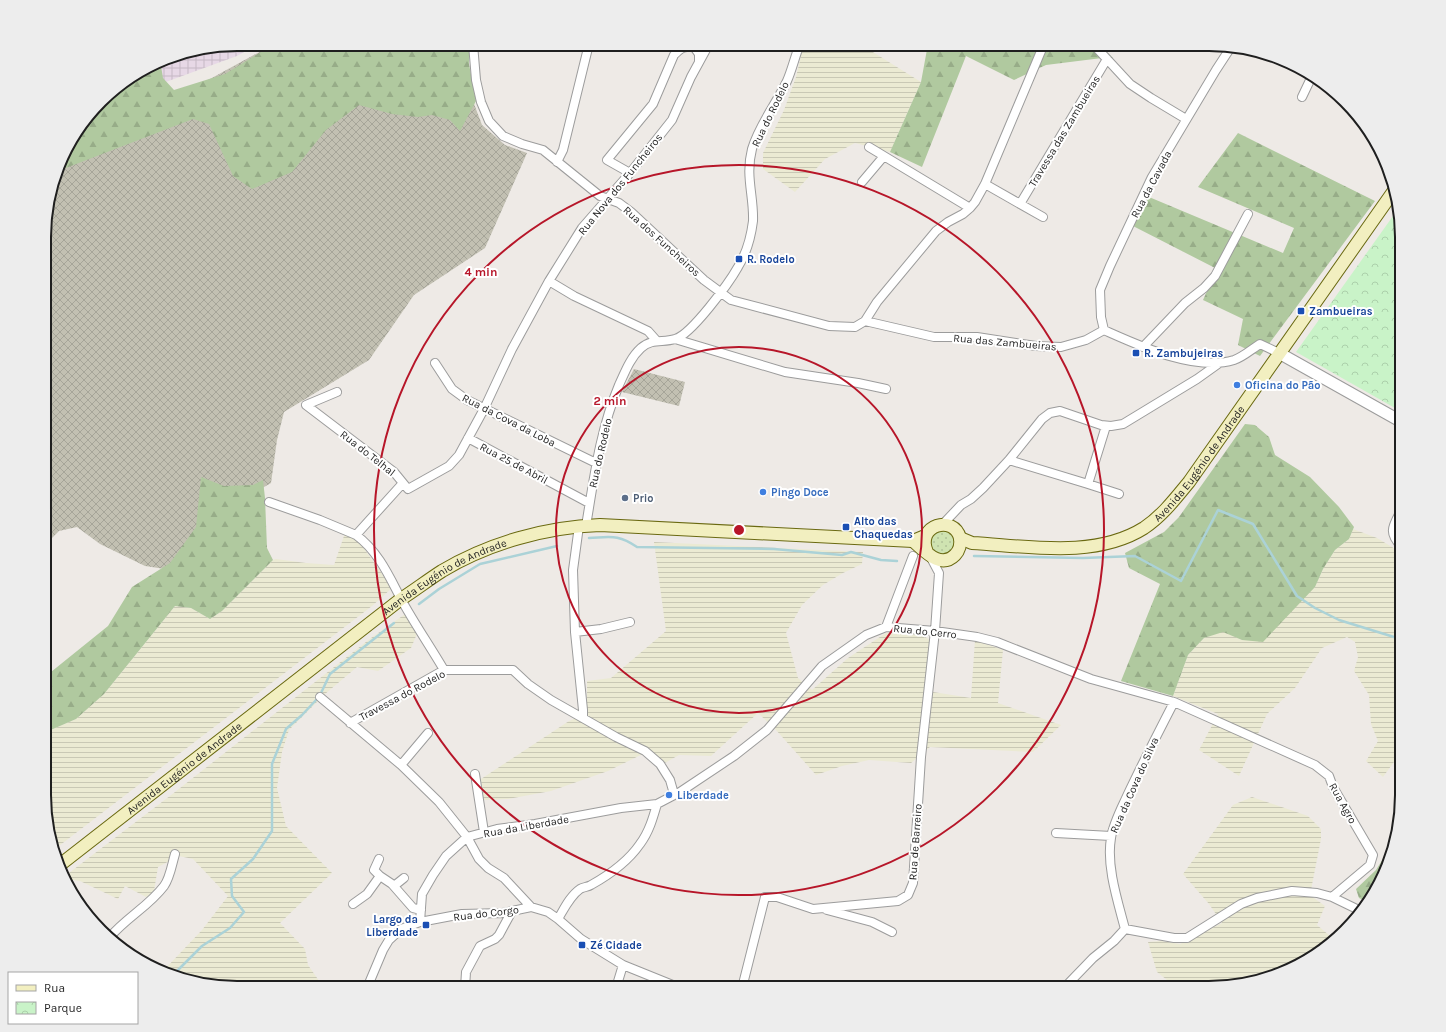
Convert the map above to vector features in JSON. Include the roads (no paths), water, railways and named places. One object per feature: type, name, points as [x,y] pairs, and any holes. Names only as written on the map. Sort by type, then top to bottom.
[{"type":"main road","name":"Avenida Eugénio de Andrade","points":[[64,862],[402,599],[442,571],[472,555],[515,539],[583,526],[600,525],[913,541],[925,536],[932,527],[953,540],[972,543],[1069,549],[1094,547],[1121,539],[1144,527],[1167,508],[1189,482],[1390,196]]},
{"type":"main road","points":[[925,536],[924,547],[929,554]]},
{"type":"main road","name":"Avenida Eugénio de Andrade","points":[[913,541],[929,554],[941,561],[953,540]]},
{"type":"street","name":"Rua dos Funcheiros","points":[[474,51],[476,80],[481,102],[489,121],[503,136],[522,144],[543,150],[600,196],[619,203],[720,292]]},
{"type":"street","points":[[557,162],[563,150],[587,51]]},
{"type":"street","points":[[630,173],[607,160],[652,104],[674,54],[678,51]]},
{"type":"street","points":[[696,51],[699,61]]},
{"type":"street","name":"Rua Nova dos Funcheiros","points":[[484,409],[512,349],[548,281],[582,228],[630,173],[672,120],[699,61],[705,51]]},
{"type":"street","name":"Rua do Rodelo","points":[[675,340],[683,335],[704,315],[738,267],[749,242],[753,220],[748,169],[753,148],[763,124],[787,80],[797,51]]},
{"type":"street","points":[[720,292],[731,300],[830,326],[855,327],[866,321],[877,302],[936,231],[948,222],[963,214],[975,202],[1041,51]]},
{"type":"street","points":[[1100,51],[1130,84],[1186,118]]},
{"type":"street","name":"Rua da Cavada","points":[[1104,330],[1101,317],[1100,290],[1152,177],[1186,118],[1228,52]]},
{"type":"street","name":"Travessa das Zambueiras","points":[[1020,204],[1107,59]]},
{"type":"street","points":[[1302,97],[1310,81]]},
{"type":"street","points":[[869,147],[970,208]]},
{"type":"street","points":[[862,182],[884,156]]},
{"type":"street","points":[[984,184],[1043,217]]},
{"type":"street","points":[[1143,347],[1185,303],[1204,288],[1215,276],[1248,214]]},
{"type":"street","points":[[548,281],[574,296],[648,331],[656,340],[675,340],[786,372],[886,388]]},
{"type":"street","name":"Rua das Zambueiras","points":[[866,321],[934,337],[977,337],[1036,346],[1061,347],[1086,340],[1104,330]]},
{"type":"street","points":[[1104,330],[1167,356],[1218,364]]},
{"type":"street","name":"Rua do Rodelo","points":[[583,718],[584,710],[575,632],[573,570],[589,503],[596,463],[611,403],[633,356],[642,347],[656,340]]},
{"type":"street","points":[[939,573],[953,540],[954,512],[983,488],[1009,460],[1042,419],[1050,413],[1060,411],[1106,426],[1123,424],[1197,379],[1218,364],[1236,359],[1260,344],[1279,353],[1395,418]]},
{"type":"street","name":"Rua da Cova da Loba","points":[[435,363],[452,389],[467,400],[596,463]]},
{"type":"street","name":"Rua do Telhal","points":[[337,392],[306,406],[394,472],[403,483],[356,535]]},
{"type":"street","name":"Rua 25 de Abril","points":[[484,409],[468,438],[589,503]]},
{"type":"street","points":[[1088,484],[1106,426]]},
{"type":"street","points":[[403,483],[408,489],[448,466],[460,455],[468,438]]},
{"type":"street","points":[[1009,460],[1119,494]]},
{"type":"street","points":[[270,502],[320,520],[356,535],[363,540],[384,566],[444,670]]},
{"type":"street","points":[[1395,522],[1393,526],[1395,540]]},
{"type":"street","points":[[929,554],[939,573]]},
{"type":"street","points":[[886,627],[913,556]]},
{"type":"street","name":"Rua de Barreiro","points":[[744,981],[766,897],[776,897],[813,909],[898,901],[908,895],[913,883],[921,757],[935,631],[939,573]]},
{"type":"street","points":[[575,632],[601,629],[630,622]]},
{"type":"street","name":"Rua do Cerro","points":[[657,804],[680,792],[734,756],[767,730],[822,666],[866,635],[886,627],[935,631],[977,637],[997,642],[1091,679],[1174,702]]},
{"type":"street","name":"Travessa do Rodelo","points":[[350,723],[444,670],[513,670],[528,684],[551,700],[583,718]]},
{"type":"street","name":"Travessa do Rodelo","points":[[320,697],[401,765],[439,802],[467,838],[479,859],[488,868],[497,872],[504,878],[531,908]]},
{"type":"street","name":"Rua da Cova do Silva","points":[[1125,928],[1118,904],[1110,863],[1111,836],[1117,818],[1174,702]]},
{"type":"street","name":"Rua Agro","points":[[1174,702],[1315,765],[1329,776],[1372,855],[1370,865],[1332,897]]},
{"type":"street","points":[[583,718],[616,737],[645,751],[660,764],[670,780],[674,794]]},
{"type":"street","points":[[401,765],[428,733]]},
{"type":"street","points":[[475,774],[484,832]]},
{"type":"street","points":[[558,919],[571,897],[580,889],[591,885],[628,858],[640,844],[651,825],[657,804]]},
{"type":"street","name":"Rua da Liberdade","points":[[421,910],[422,894],[446,856],[467,838],[497,829],[535,824],[621,808],[657,804]]},
{"type":"street","points":[[1056,833],[1111,836]]},
{"type":"street","points":[[113,934],[127,919],[154,898],[165,885],[175,854]]},
{"type":"street","points":[[379,859],[374,870],[394,886],[413,908],[421,910],[420,922]]},
{"type":"street","points":[[353,904],[366,894],[380,876]]},
{"type":"street","points":[[394,886],[404,878]]},
{"type":"street","points":[[1071,981],[1114,941],[1125,928],[1174,938],[1187,938],[1241,904],[1257,898],[1292,891],[1317,893],[1332,897],[1356,909]]},
{"type":"street","name":"Rua do Corgo","points":[[370,981],[383,950],[401,929],[420,922],[462,914],[503,913],[531,908],[548,912],[582,939],[623,965],[663,981]]},
{"type":"street","points":[[824,908],[872,922],[892,932]]},
{"type":"street","points":[[465,981],[466,972],[480,946],[495,939],[499,935],[512,911]]},
{"type":"street","points":[[618,981],[623,965]]},
{"type":"waterway","points":[[974,556],[1083,558],[1135,556],[1181,581],[1218,510],[1253,524],[1297,596],[1315,608],[1339,620],[1395,638]]},
{"type":"waterway","points":[[589,538],[614,537],[625,540],[637,547],[774,549],[842,555],[851,552],[881,560],[897,561]]},
{"type":"waterway","points":[[419,604],[439,589],[480,564],[557,546]]},
{"type":"waterway","points":[[321,693],[330,674],[394,623]]},
{"type":"waterway","points":[[177,971],[202,946],[230,928],[244,912],[232,896],[231,879],[253,859],[272,831],[272,764],[286,729],[317,699]]},
{"type":"place","name":"R. Rodelo","points":[[739,259]]},
{"type":"place","name":"Zambueiras","points":[[1301,311]]},
{"type":"place","name":"R. Zambujeiras","points":[[1136,353]]},
{"type":"place","name":"Oficina do Pão","points":[[1237,385]]},
{"type":"place","name":"Pingo Doce","points":[[763,492]]},
{"type":"place","name":"Prio","points":[[625,498]]},
{"type":"place","name":"Alto das Chaquedas","points":[[846,527]]},
{"type":"place","name":"Liberdade","points":[[669,795]]},
{"type":"place","name":"Largo da Liberdade","points":[[426,925]]},
{"type":"place","name":"Zé Cidade","points":[[582,945]]}]
